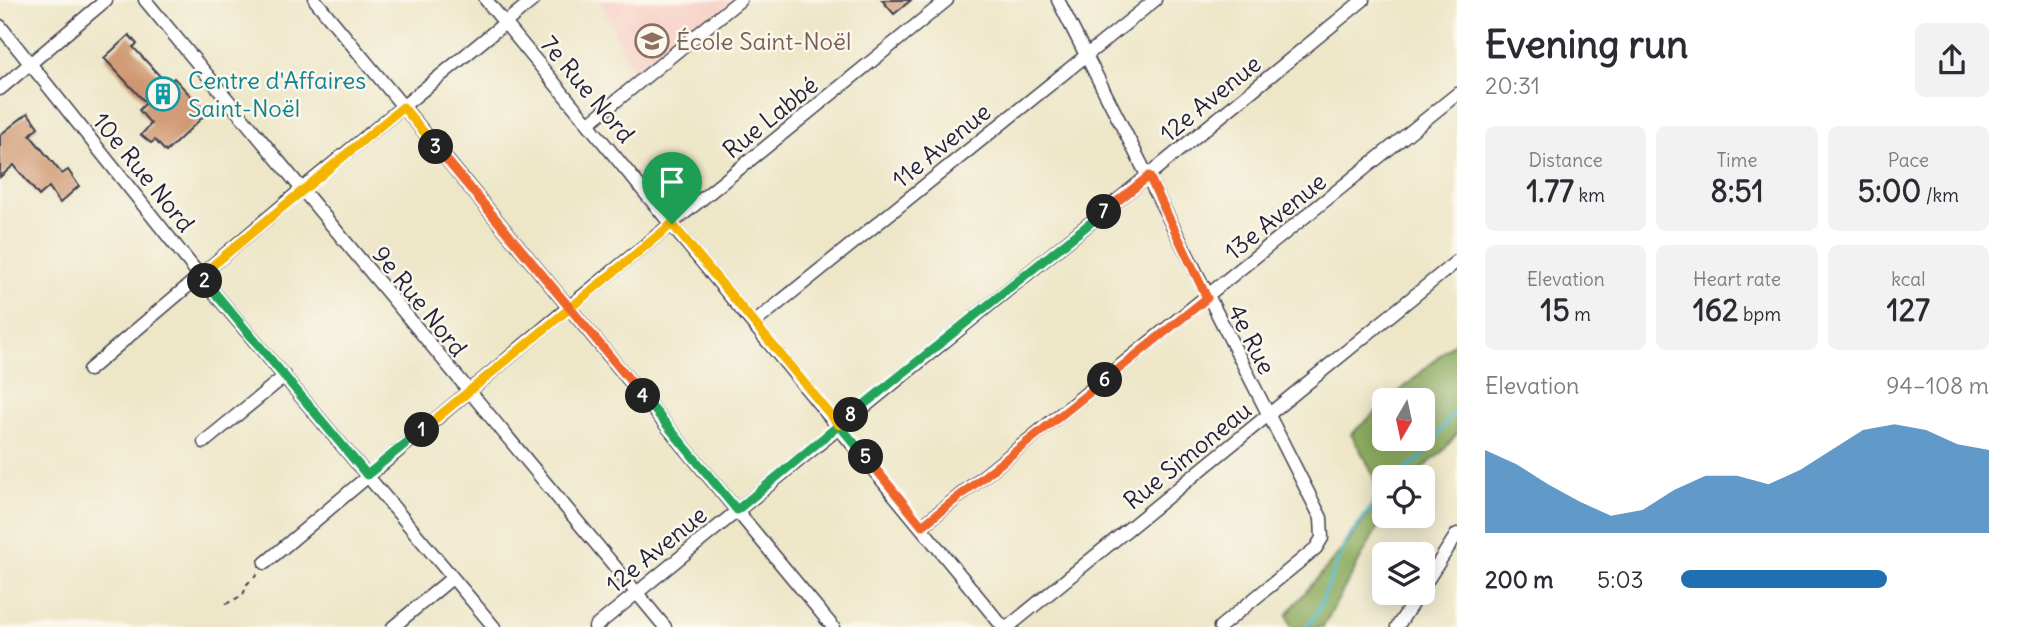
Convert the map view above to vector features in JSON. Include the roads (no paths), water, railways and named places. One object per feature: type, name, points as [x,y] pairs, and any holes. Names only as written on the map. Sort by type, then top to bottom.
[{"type":"street","points":[[0,89],[106,0]]},
{"type":"street","name":"9e Rue Nord","points":[[145,0],[467,392],[665,627]]},
{"type":"street","points":[[315,0],[833,627]]},
{"type":"street","name":"7e Rue Nord","points":[[486,0],[1006,627]]},
{"type":"street","points":[[89,370],[302,188],[533,0]]},
{"type":"street","points":[[589,123],[740,0]]},
{"type":"street","name":"Rue Labbé","points":[[265,563],[569,307],[947,0]]},
{"type":"street","name":"4e Rue","points":[[1058,0],[1321,518],[1322,538],[1316,548],[1220,627]]},
{"type":"street","name":"11e Avenue","points":[[754,323],[1154,0]]},
{"type":"street","name":"12e Avenue","points":[[595,627],[839,425],[1363,0]]},
{"type":"street","name":"10e Rue Nord","points":[[0,26],[200,276],[494,627]]},
{"type":"street","name":"13e Avenue","points":[[922,526],[1457,94]]},
{"type":"street","name":"Rue Simoneau","points":[[1006,627],[1457,261]]},
{"type":"street","points":[[204,443],[285,376]]},
{"type":"street","points":[[1435,568],[1457,534]]},
{"type":"street","points":[[393,627],[452,578]]},
{"type":"street","points":[[1397,627],[1411,605]]},
{"type":"waterway","points":[[1412,465],[1421,459],[1457,408]]},
{"type":"waterway","points":[[1307,627],[1317,613],[1346,541],[1372,507]]},
{"type":"place","name":"École Saint-Noël","points":[[652,41]]},
{"type":"place","name":"Centre d'Affaires Saint-Noël","points":[[163,94]]}]
